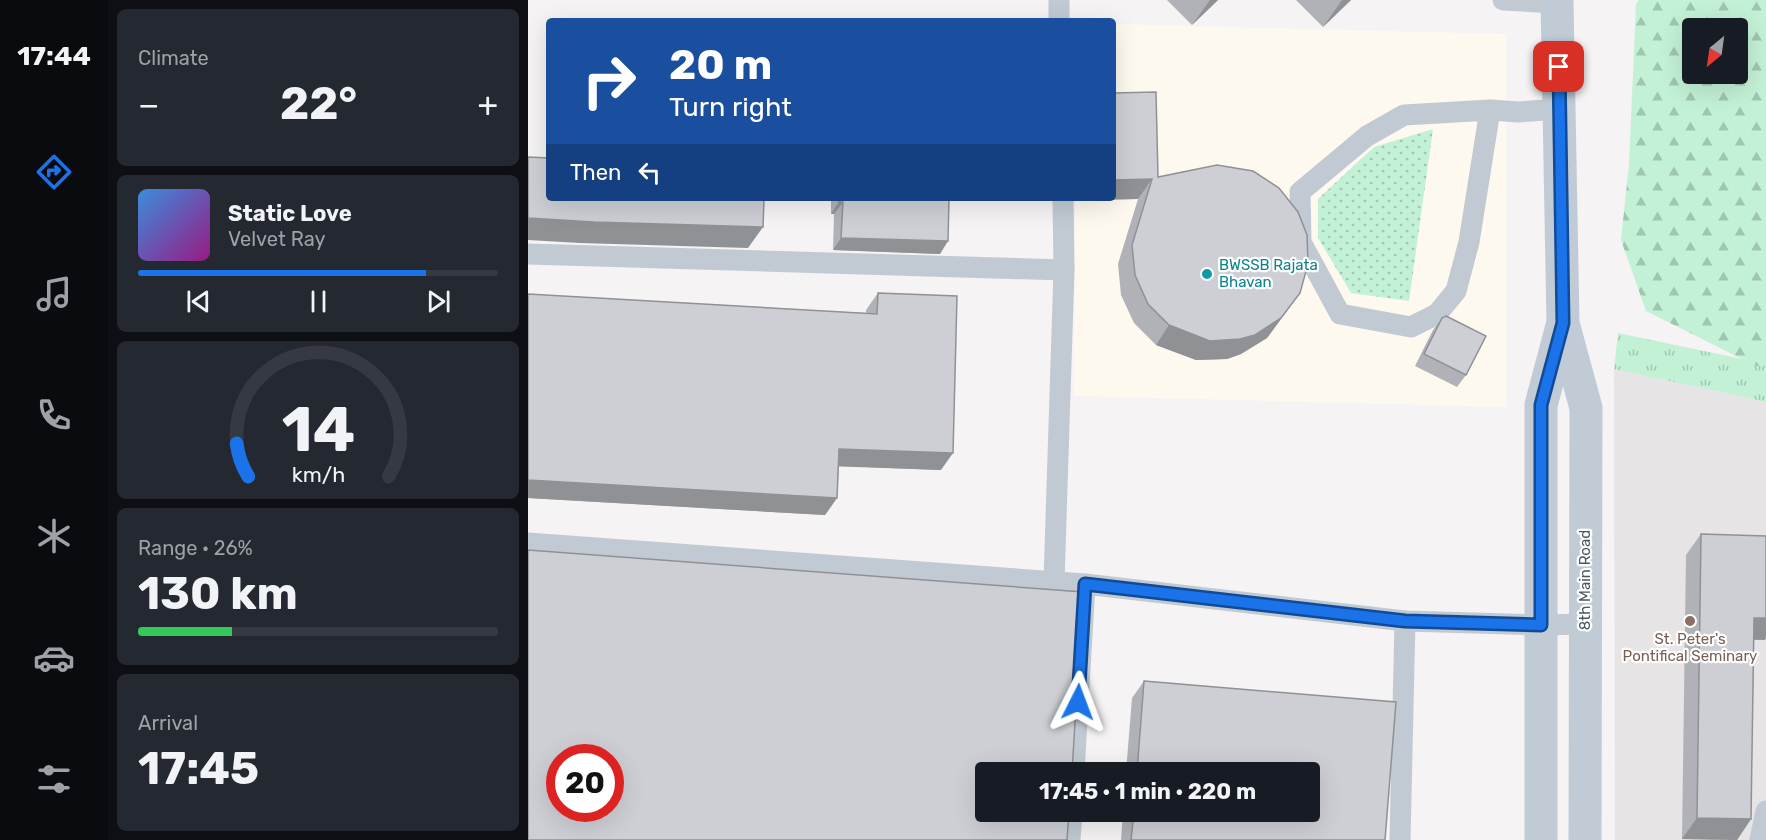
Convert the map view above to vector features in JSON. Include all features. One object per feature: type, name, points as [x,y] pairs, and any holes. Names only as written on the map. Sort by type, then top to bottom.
[{"type":"main road","name":"8th Main Road","points":[[1557,2],[1563,323],[1586,408],[1585,840]]},
{"type":"main road","name":"8th Main Road","points":[[1541,840],[1541,405],[1563,323]]},
{"type":"lane","points":[[1059,0],[1059,18]]},
{"type":"lane","points":[[1503,0],[1557,2]]},
{"type":"lane","points":[[1490,110],[1469,242],[1456,291],[1437,314],[1411,327],[1340,314],[1301,242],[1300,192],[1366,136],[1404,116],[1490,110],[1518,112],[1560,109]]},
{"type":"lane","points":[[1054,582],[1064,270],[1063,201]]},
{"type":"lane","points":[[528,254],[1064,270]]},
{"type":"lane","points":[[528,543],[1085,584],[1405,621],[1585,624]]},
{"type":"lane","points":[[1075,762],[1085,584]]},
{"type":"lane","points":[[1400,840],[1405,621]]},
{"type":"lane","points":[[1760,840],[1766,811]]},
{"type":"lane","points":[[1070,840],[1071,822]]},
{"type":"shaded area","name":"BWSSB Rajata Bhavan","points":[[1116,24],[1506,34],[1506,407],[1074,396],[1075,201],[1116,201]]},
{"type":"shaded area","name":"St. Peter's Pontifical Seminary","points":[[1614,369],[1766,402],[1766,840],[1615,840]]},
{"type":"green space","points":[[1639,0],[1766,0],[1766,366],[1756,366],[1646,311],[1621,240],[1629,164],[1636,4]]},
{"type":"green space","points":[[1433,129],[1409,301],[1351,293],[1318,238],[1318,199],[1374,147]]},
{"type":"green space","points":[[1618,333],[1766,364],[1766,402],[1614,369]]},
{"type":"building","name":"BWSSB Rajata Bhavan","points":[[1156,92],[1158,177],[1217,165],[1253,171],[1279,188],[1298,212],[1307,235],[1308,264],[1300,293],[1281,318],[1255,335],[1240,339],[1210,341],[1169,325],[1148,304],[1135,275],[1132,245],[1152,179],[1116,180],[1116,93]]},
{"type":"building","points":[[528,157],[546,158],[546,201],[764,201],[763,227],[528,218]]},
{"type":"building","points":[[949,201],[948,241],[841,238],[843,202],[839,202]]},
{"type":"building","points":[[878,293],[957,296],[953,453],[839,449],[837,498],[528,480],[528,294],[877,314]]},
{"type":"building","points":[[1446,316],[1486,336],[1466,375],[1424,354],[1442,318]]},
{"type":"building","points":[[1701,534],[1766,536],[1766,618],[1754,618],[1751,819],[1697,818]]},
{"type":"building","points":[[528,550],[1083,592],[1073,762],[975,762],[975,822],[1068,822],[1067,840],[528,840]]},
{"type":"building","points":[[1144,681],[1396,702],[1385,840],[1131,840],[1133,822],[1320,822],[1320,762],[1138,762]]},
{"type":"place","name":"BWSSB Rajata Bhavan","points":[[1207,274]]},
{"type":"place","name":"St. Peter's Pontifical Seminary","points":[[1690,621]]},
{"type":"route","points":[[1078,702],[1085,584],[1405,621],[1541,625],[1541,405],[1563,323],[1559,67]]}]
